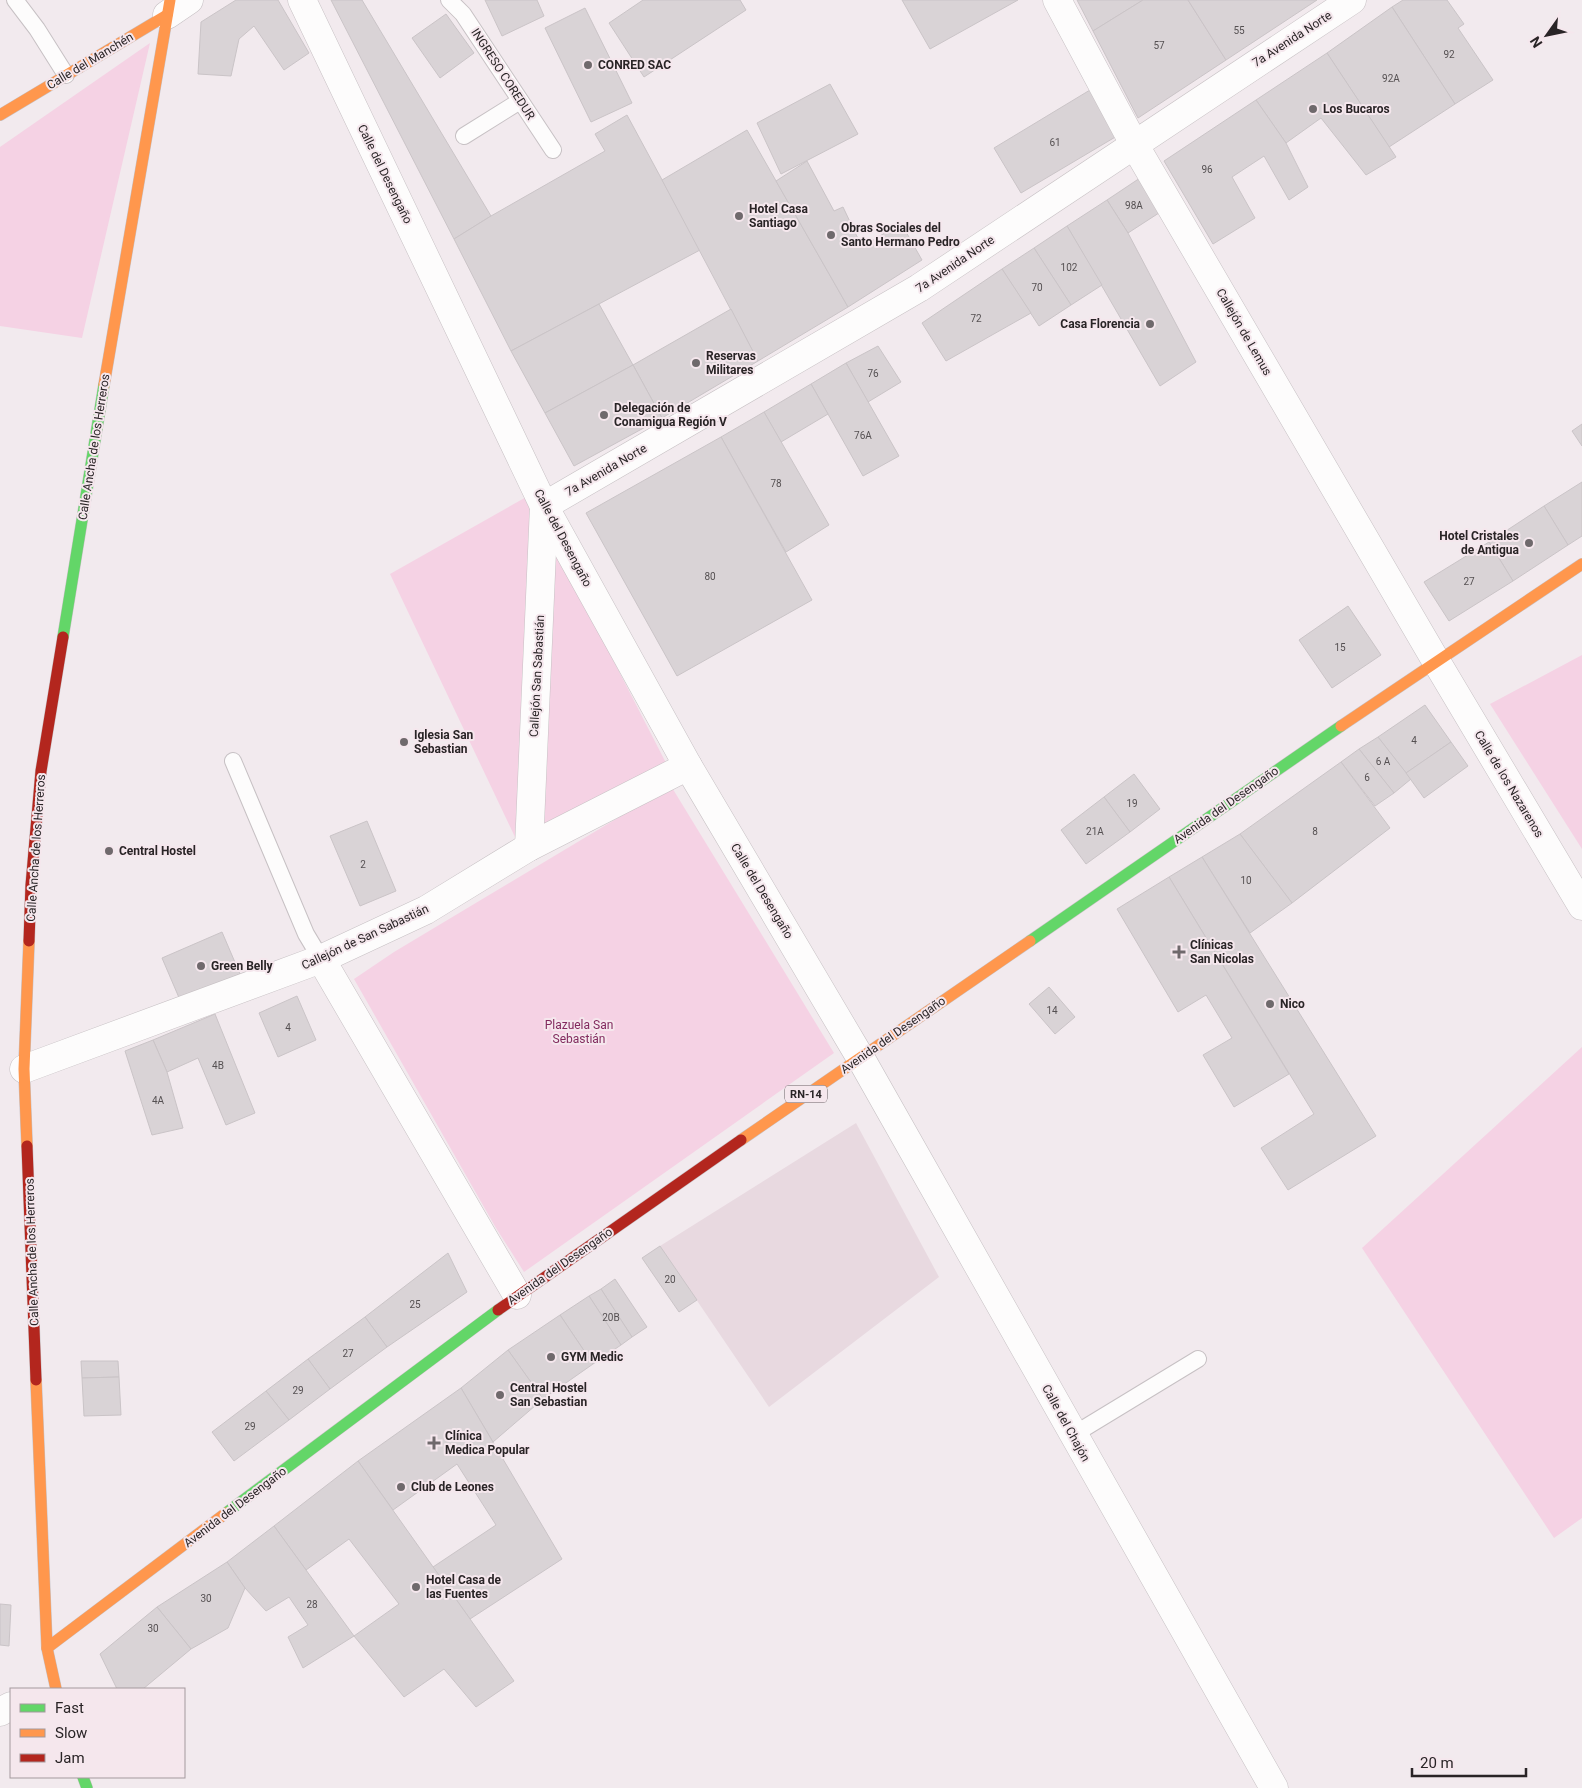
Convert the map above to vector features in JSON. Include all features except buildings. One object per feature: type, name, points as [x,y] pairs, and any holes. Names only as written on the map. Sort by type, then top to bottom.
[{"type":"main road","name":"Calle del Manchén","points":[[0,115],[66,75],[168,7]]},
{"type":"main road","name":"Calle Ancha de los Herreros","points":[[51,1687],[47,1648],[24,1069],[32,885],[41,771],[168,7]]},
{"type":"main road","name":"Avenida del Desengaño","points":[[47,1648],[517,1295],[860,1057],[1582,564]]},
{"type":"street","points":[[168,7],[189,0]]},
{"type":"street","name":"Calle del Desengaño","points":[[302,0],[544,506],[688,766],[860,1057]]},
{"type":"street","name":"Callejón de Lemus","points":[[1057,0],[1134,144],[1436,662]]},
{"type":"street","name":"7a Avenida Norte","points":[[544,506],[919,288],[1352,0]]},
{"type":"street","name":"Callejón San Sabastián","points":[[529,847],[544,506]]},
{"type":"street","name":"Calle de los Nazarenos","points":[[1436,662],[1582,906]]},
{"type":"street","name":"Callejón de San Sabastián","points":[[24,1069],[321,959],[426,910],[529,847],[688,766]]},
{"type":"street","points":[[321,959],[517,1295]]},
{"type":"street","name":"Calle del Chajón","points":[[860,1057],[1274,1788]]},
{"type":"lane","points":[[15,0],[37,29],[66,75]]},
{"type":"lane","name":"INGRESO COREDUR","points":[[449,0],[464,14],[553,150]]},
{"type":"lane","points":[[464,136],[520,101]]},
{"type":"lane","points":[[233,762],[306,934],[321,959]]},
{"type":"lane","points":[[1073,1435],[1198,1359]]},
{"type":"shaded area","points":[[856,1123],[939,1277],[769,1407],[660,1246]]},
{"type":"green space","points":[[150,43],[82,338],[0,326],[0,147]]},
{"type":"green space","points":[[537,491],[515,837],[390,574]]},
{"type":"green space","points":[[553,543],[666,763],[544,829]]},
{"type":"green space","points":[[1582,655],[1582,849],[1490,704]]},
{"type":"green space","name":"Plazuela San Sebastián","points":[[671,786],[834,1053],[524,1272],[496,1228],[354,979],[394,952]]},
{"type":"green space","points":[[1582,1047],[1582,1518],[1554,1538],[1362,1248]]},
{"type":"traffic: fast","points":[[63,637],[104,385]]},
{"type":"traffic: fast","points":[[1030,941],[1341,726]]},
{"type":"traffic: fast","points":[[226,1513],[498,1310]]},
{"type":"traffic: fast","points":[[83,1778],[87,1788]]},
{"type":"traffic: slow","points":[[104,385],[170,0]]},
{"type":"traffic: slow","points":[[0,115],[167,15]]},
{"type":"traffic: slow","points":[[1341,726],[1582,564]]},
{"type":"traffic: slow","points":[[27,1146],[24,1069],[29,941]]},
{"type":"traffic: slow","points":[[741,1140],[1030,941]]},
{"type":"traffic: slow","points":[[36,1380],[47,1648],[56,1688]]},
{"type":"traffic: slow","points":[[47,1648],[226,1513]]},
{"type":"traffic: jam","points":[[29,941],[31,885],[41,771],[63,637]]},
{"type":"traffic: jam","points":[[498,1310],[741,1140]]},
{"type":"traffic: jam","points":[[27,1146],[36,1380]]},
{"type":"place","name":"CONRED SAC","points":[[588,65]]},
{"type":"place","name":"Los Bucaros","points":[[1313,109]]},
{"type":"place","name":"Hotel Casa Santiago","points":[[739,216]]},
{"type":"place","name":"Obras Sociales del Santo Hermano Pedro","points":[[831,235]]},
{"type":"place","name":"Casa Florencia","points":[[1150,324]]},
{"type":"place","name":"Reservas Militares","points":[[696,363]]},
{"type":"place","name":"Delegación de Conamigua Región V","points":[[604,415]]},
{"type":"place","name":"Hotel Cristales de Antigua","points":[[1529,543]]},
{"type":"place","name":"Iglesia San Sebastian","points":[[404,742]]},
{"type":"place","name":"Central Hostel","points":[[109,851]]},
{"type":"place","name":"Clínicas San Nicolas","points":[[1179,952]]},
{"type":"place","name":"Green Belly","points":[[201,966]]},
{"type":"place","name":"Nico","points":[[1270,1004]]},
{"type":"place","name":"GYM Medic","points":[[551,1357]]},
{"type":"place","name":"Central Hostel San Sebastian","points":[[500,1395]]},
{"type":"place","name":"Clínica Medica Popular","points":[[434,1443]]},
{"type":"place","name":"Club de Leones","points":[[401,1487]]},
{"type":"place","name":"Hotel Casa de las Fuentes","points":[[416,1587]]}]
